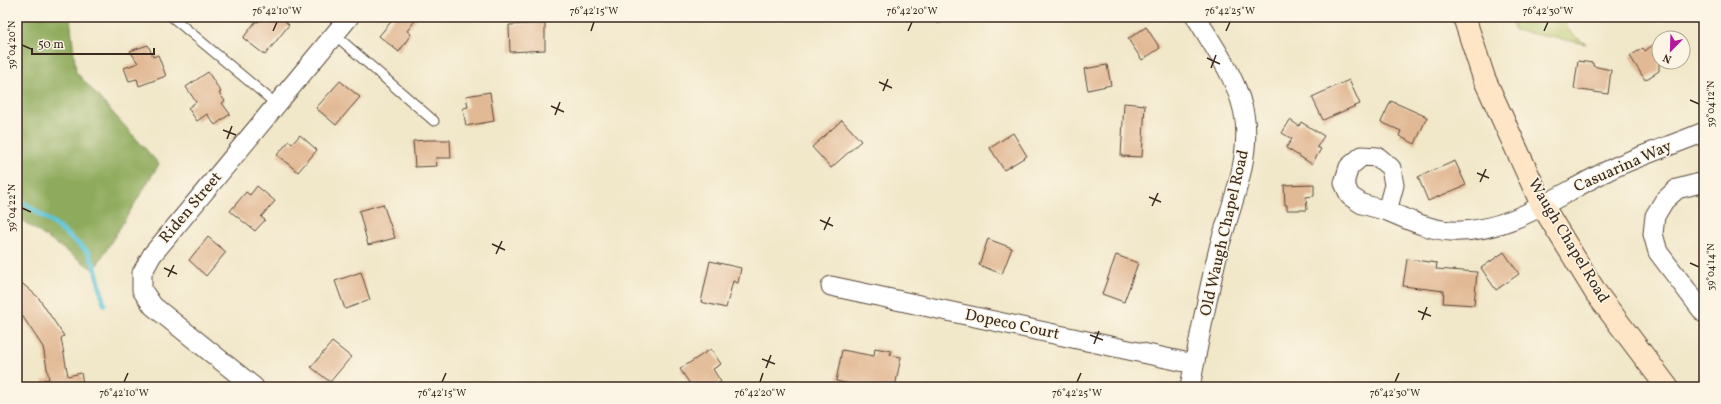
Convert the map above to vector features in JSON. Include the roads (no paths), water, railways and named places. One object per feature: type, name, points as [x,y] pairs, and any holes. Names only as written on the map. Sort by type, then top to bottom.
[{"type":"main road","name":"Waugh Chapel Road","points":[[1464,17],[1484,78],[1542,205],[1596,294],[1666,387]]},
{"type":"street","name":"Riden Street","points":[[254,387],[232,381],[153,306],[142,290],[142,273],[152,255],[349,17]]},
{"type":"street","name":"Old Waugh Chapel Road","points":[[1190,387],[1220,246],[1243,161],[1246,139],[1245,119],[1231,77],[1196,17]]},
{"type":"street","name":"Casuarina Way","points":[[1387,211],[1421,224],[1450,231],[1479,230],[1509,221],[1611,169],[1704,132]]},
{"type":"street","points":[[1704,182],[1677,189],[1664,201],[1655,216],[1652,234],[1658,252],[1704,313]]},
{"type":"street","name":"Dopeco Court","points":[[830,286],[1194,364]]},
{"type":"lane","points":[[172,17],[276,104]]},
{"type":"lane","points":[[334,34],[434,121]]},
{"type":"waterway","points":[[17,198],[54,224],[88,252],[95,267],[104,304]]}]
